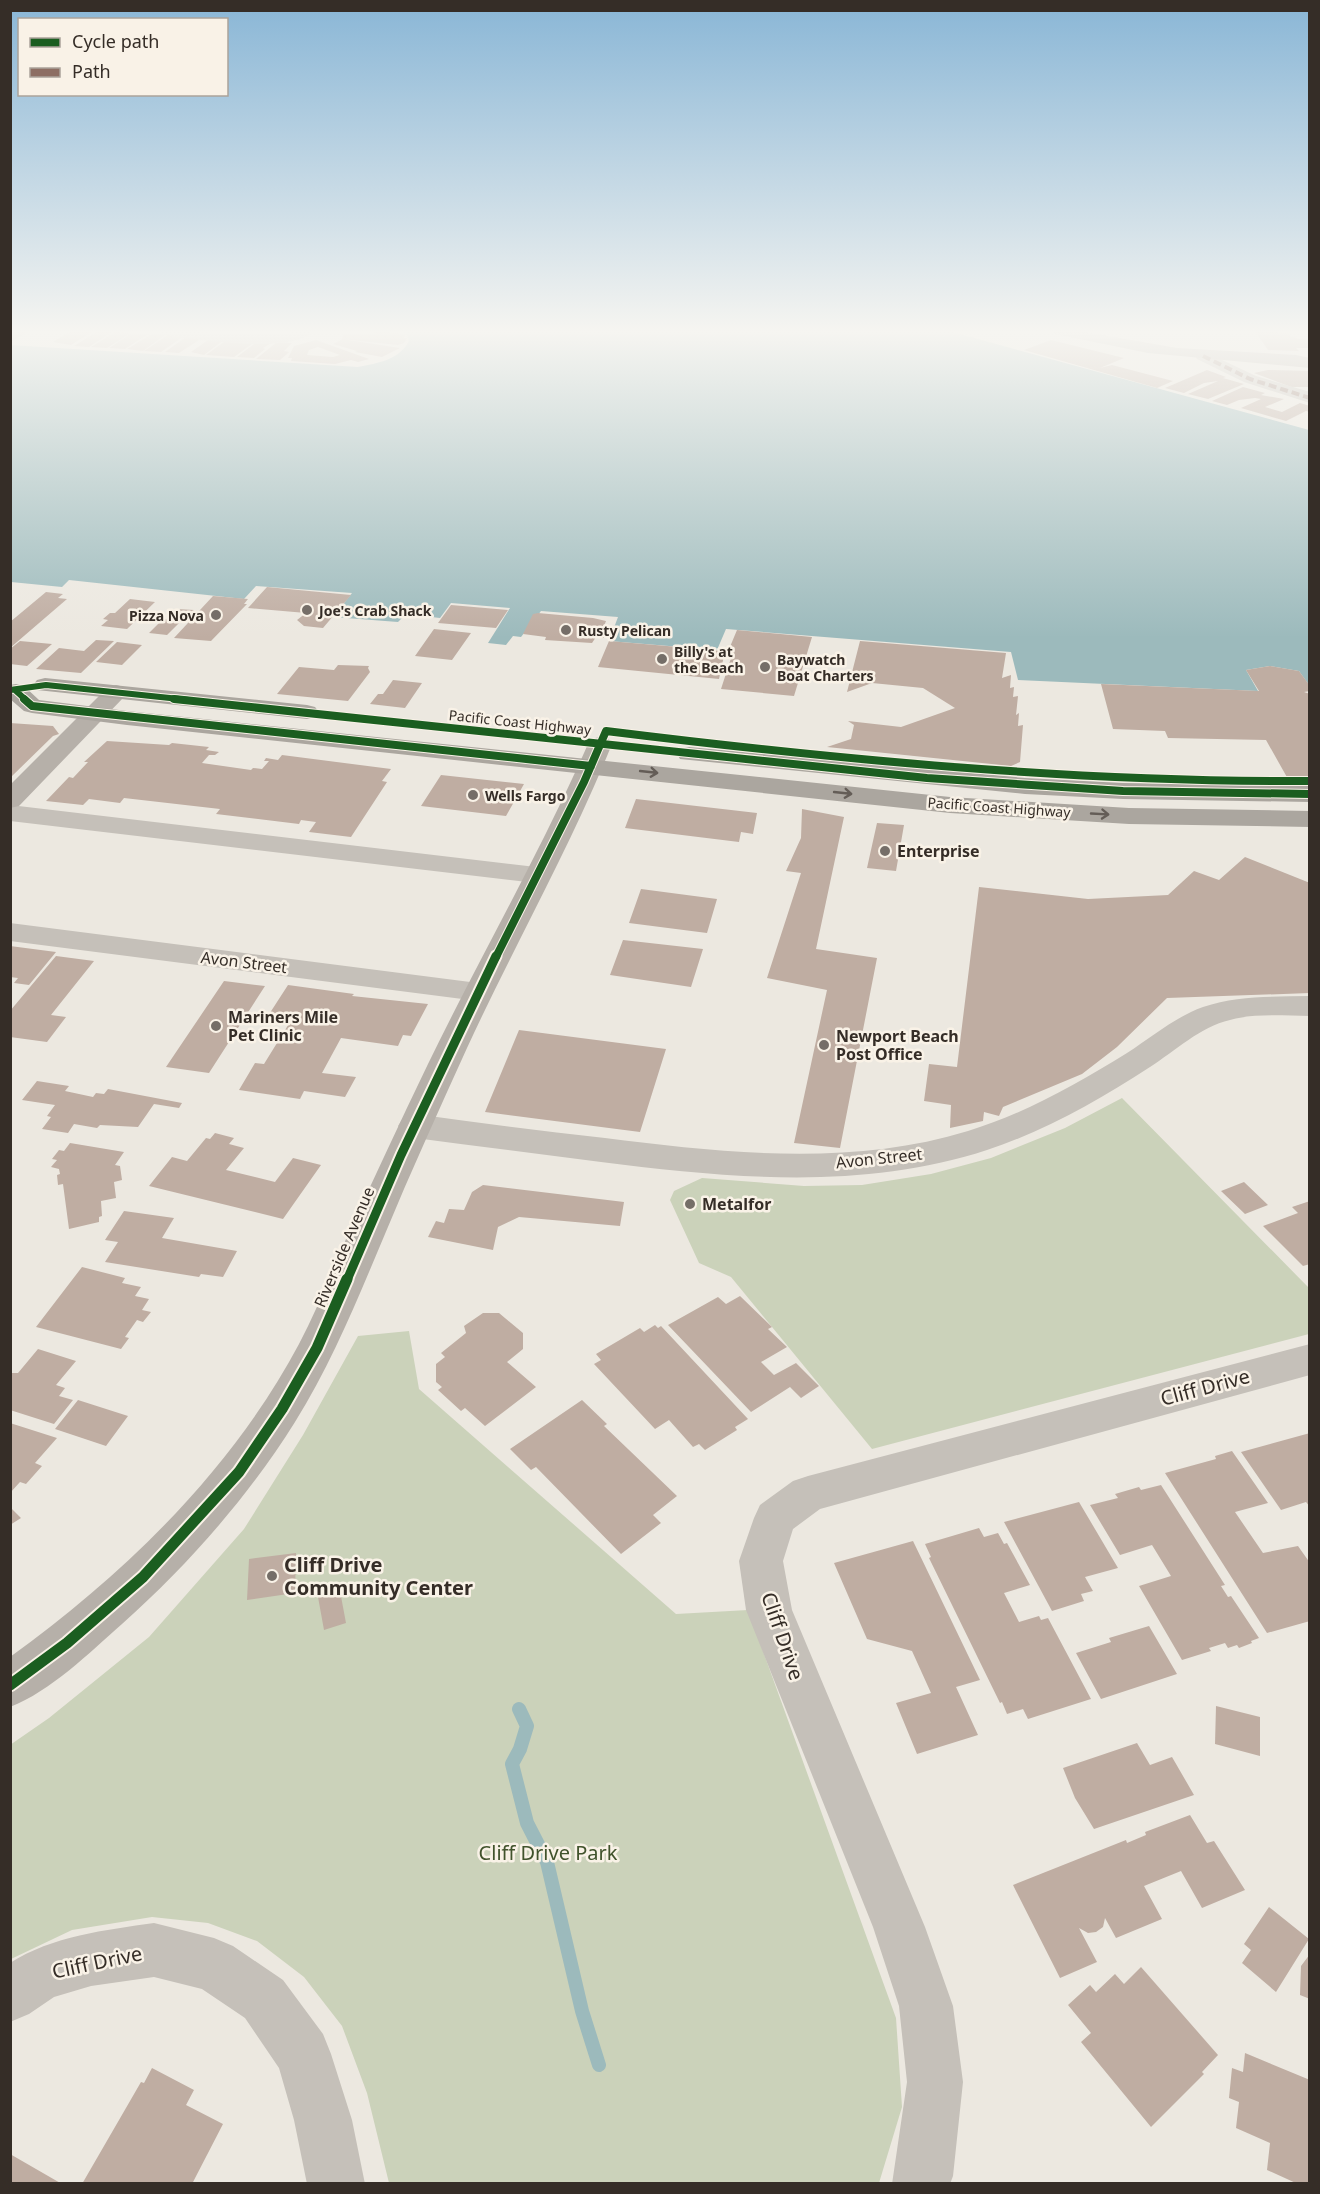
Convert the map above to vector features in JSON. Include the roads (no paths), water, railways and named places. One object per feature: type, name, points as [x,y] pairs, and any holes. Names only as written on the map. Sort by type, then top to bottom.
[{"type":"highway","name":"Pacific Coast Highway","points":[[13,691],[46,685],[116,692],[596,755],[950,805],[1129,816],[1310,819]]},
{"type":"highway","name":"Pacific Coast Highway","points":[[13,691],[32,706],[95,714],[596,755],[1025,786],[1123,791],[1310,794]]},
{"type":"main road","points":[[10,800],[116,692]]},
{"type":"main road","name":"Riverside Avenue","points":[[10,1685],[67,1643],[142,1577],[239,1472],[260,1443],[317,1348],[364,1235],[477,992],[596,755]]},
{"type":"street","points":[[10,813],[536,875]]},
{"type":"street","name":"Avon Street","points":[[10,932],[477,992]]},
{"type":"street","name":"Avon Street","points":[[415,1126],[699,1161],[775,1166],[915,1157],[1023,1124],[1077,1098],[1163,1044],[1188,1024],[1215,1013],[1253,1008],[1310,1006]]},
{"type":"street","name":"Cliff Drive","points":[[928,2181],[935,2082],[926,2006],[899,1927],[769,1610],[761,1561],[775,1518],[808,1494],[1310,1359]]},
{"type":"street","name":"Cliff Drive","points":[[10,1995],[40,1975],[91,1959],[154,1950],[214,1965],[264,1999],[303,2054],[323,2120],[336,2184]]},
{"type":"water","points":[[10,433],[1309,433],[1309,685],[1299,671],[1270,666],[1246,670],[1258,691],[1018,680],[1011,652],[726,629],[717,650],[609,641],[618,617],[541,611],[521,637],[513,636],[506,645],[488,643],[510,608],[451,603],[440,618],[406,614],[398,622],[333,617],[352,593],[256,586],[244,599],[69,580],[62,587],[11,582]]},
{"type":"waterway","points":[[519,1709],[527,1726],[520,1749],[512,1764],[527,1823],[547,1862],[582,2011],[599,2065]]},
{"type":"place","name":"Joe's Crab Shack","points":[[307,610]]},
{"type":"place","name":"Pizza Nova","points":[[216,615]]},
{"type":"place","name":"Rusty Pelican","points":[[566,630]]},
{"type":"place","name":"Billy's at the Beach","points":[[662,659]]},
{"type":"place","name":"Baywatch Boat Charters","points":[[765,667]]},
{"type":"place","name":"Wells Fargo","points":[[473,795]]},
{"type":"place","name":"Enterprise","points":[[885,851]]},
{"type":"place","name":"Mariners Mile Pet Clinic","points":[[216,1026]]},
{"type":"place","name":"Newport Beach Post Office","points":[[824,1045]]},
{"type":"place","name":"Metalfor","points":[[690,1204]]},
{"type":"place","name":"Cliff Drive Community Center","points":[[272,1576]]},
{"type":"park label","name":"Cliff Drive Park","points":[[548,1852]]}]
